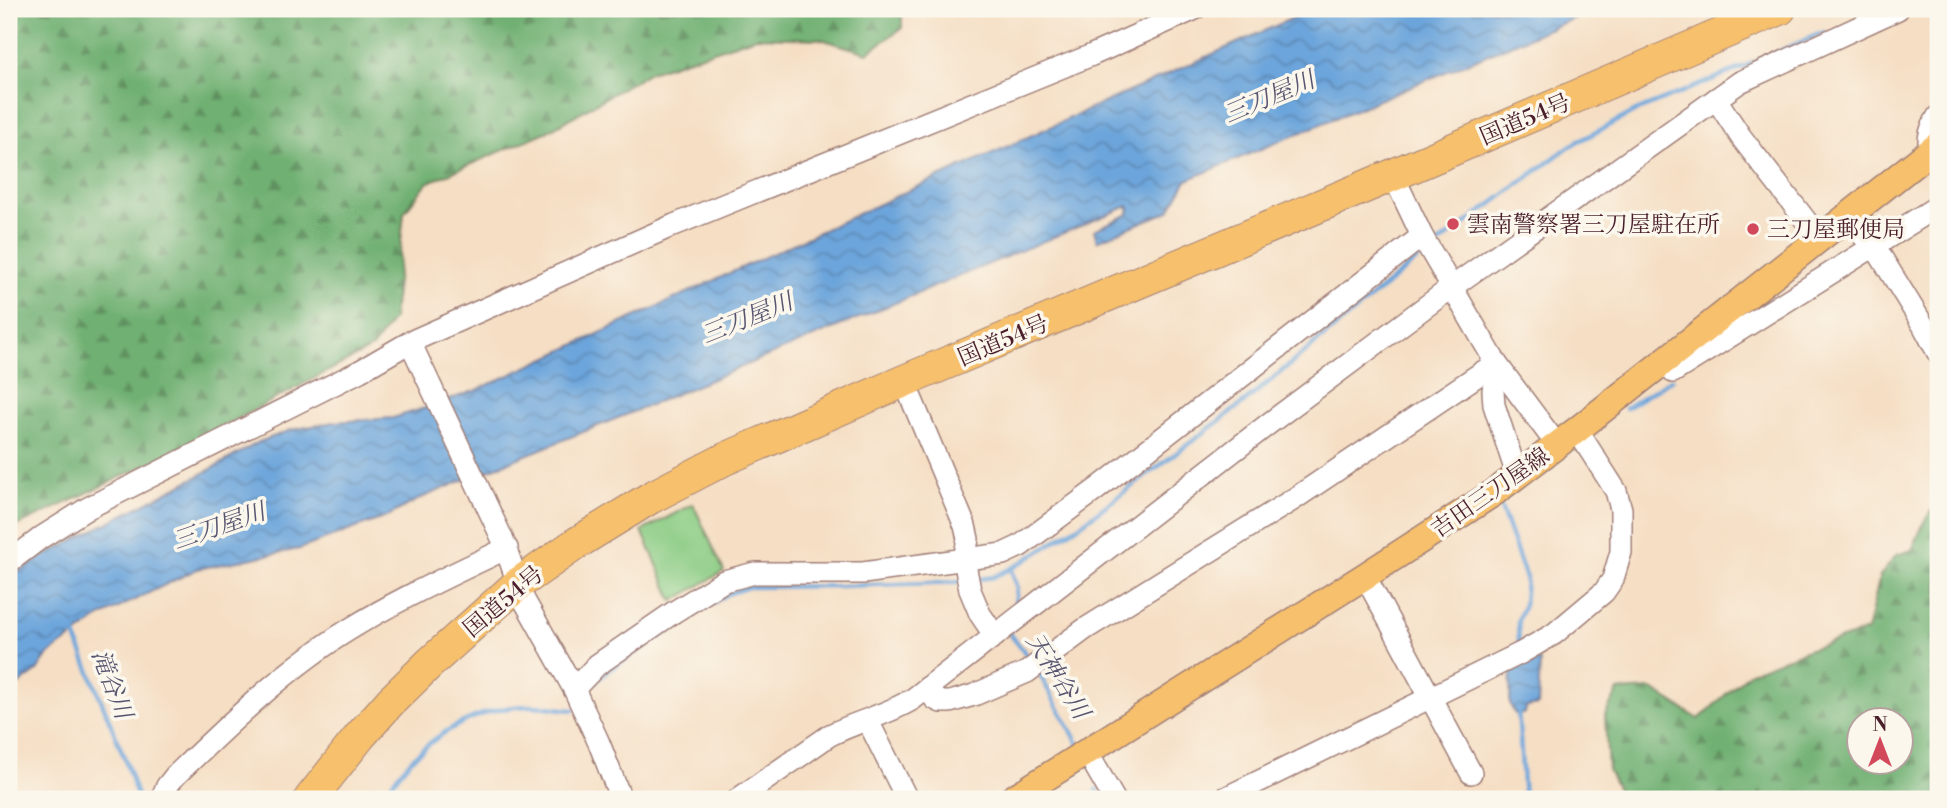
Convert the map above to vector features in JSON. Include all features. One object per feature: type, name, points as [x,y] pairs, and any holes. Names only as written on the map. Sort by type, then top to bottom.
[{"type":"highway","name":"国道54号","points":[[310,799],[390,702],[518,584],[577,543],[650,498],[725,459],[904,381],[1780,9]]},
{"type":"main road","name":"吉田三刀屋線","points":[[1012,799],[1495,492],[1934,148]]},
{"type":"street","points":[[9,562],[42,537],[89,508],[360,370],[674,225],[1093,55],[1195,9]]},
{"type":"street","points":[[738,799],[830,735],[897,709],[927,688],[1282,414],[1452,287],[1740,82],[1898,9]]},
{"type":"street","points":[[1716,99],[1741,137],[1802,216],[1823,236]]},
{"type":"street","points":[[1934,148],[1928,143],[1929,131],[1938,116]]},
{"type":"street","points":[[1223,799],[1555,634],[1604,592],[1613,579],[1621,552],[1621,509],[1615,491],[1496,363],[1427,245],[1393,175]]},
{"type":"street","points":[[1665,359],[1673,372],[1938,205]]},
{"type":"street","points":[[1847,217],[1880,254],[1938,353]]},
{"type":"street","points":[[574,689],[597,665],[674,612],[715,586],[732,579],[755,573],[863,573],[1003,554],[1020,546],[1427,245]]},
{"type":"street","points":[[412,346],[505,543],[524,600],[574,689],[621,799]]},
{"type":"street","points":[[1496,363],[1494,405],[1517,475]]},
{"type":"street","points":[[927,688],[935,699],[950,702],[974,695],[1027,672],[1085,629],[1294,499],[1496,363]]},
{"type":"street","points":[[904,381],[965,526],[968,539],[964,559],[970,590],[995,636]]},
{"type":"street","points":[[160,799],[175,776],[251,703],[309,658],[348,630],[505,543]]},
{"type":"street","points":[[1365,576],[1471,772]]},
{"type":"street","points":[[869,721],[907,799]]},
{"type":"street","points":[[1087,752],[1114,799]]},
{"type":"green space","points":[[9,9],[902,9],[902,28],[867,53],[821,39],[756,37],[650,72],[548,131],[427,183],[404,213],[393,319],[372,348],[186,446],[9,530]]},
{"type":"green space","points":[[1938,503],[1938,799],[1623,799],[1608,770],[1605,715],[1618,691],[1651,689],[1699,719],[1750,672],[1867,631],[1880,576],[1896,555],[1912,550],[1925,520]]},
{"type":"green space","points":[[693,504],[724,571],[673,601],[642,531]]},
{"type":"water","name":"三刀屋川","points":[[1313,9],[1596,9],[1187,180],[1169,211],[1097,241],[1094,230],[1127,215],[1130,210],[1128,206],[459,482],[386,517],[299,549],[197,569],[100,617],[48,655],[37,671],[9,692],[9,577],[47,554],[259,442],[291,430],[334,422],[393,418],[477,390],[899,195]]},
{"type":"water","points":[[1536,659],[1540,661],[1538,705],[1527,707],[1523,714],[1515,714],[1510,704],[1511,670],[1517,663],[1530,663]]},
{"type":"waterway","points":[[1435,246],[1570,146],[1636,111],[1824,32]]},
{"type":"waterway","points":[[973,580],[993,577],[1016,566],[1080,525],[1242,404],[1425,253]]},
{"type":"waterway","points":[[1626,408],[1672,379]]},
{"type":"waterway","points":[[1499,502],[1526,578],[1524,605],[1518,620],[1519,645]]},
{"type":"waterway","name":"天神谷川","points":[[1011,569],[1017,588],[1014,612]]},
{"type":"waterway","points":[[584,695],[590,686],[609,670],[727,594],[748,587],[961,582]]},
{"type":"waterway","name":"滝谷川","points":[[73,630],[138,799]]},
{"type":"waterway","name":"天神谷川","points":[[1010,631],[1031,660]]},
{"type":"waterway","name":"天神谷川","points":[[1037,670],[1079,745]]},
{"type":"waterway","points":[[380,799],[400,772],[429,744],[477,716],[512,707],[536,706],[574,710]]},
{"type":"waterway","points":[[1518,709],[1524,799]]},
{"type":"waterway","name":"天神谷川","points":[[1097,789],[1101,799]]},
{"type":"place","name":"雲南警察署三刀屋駐在所","points":[[1453,224]]},
{"type":"place","name":"三刀屋郵便局","points":[[1753,229]]}]
